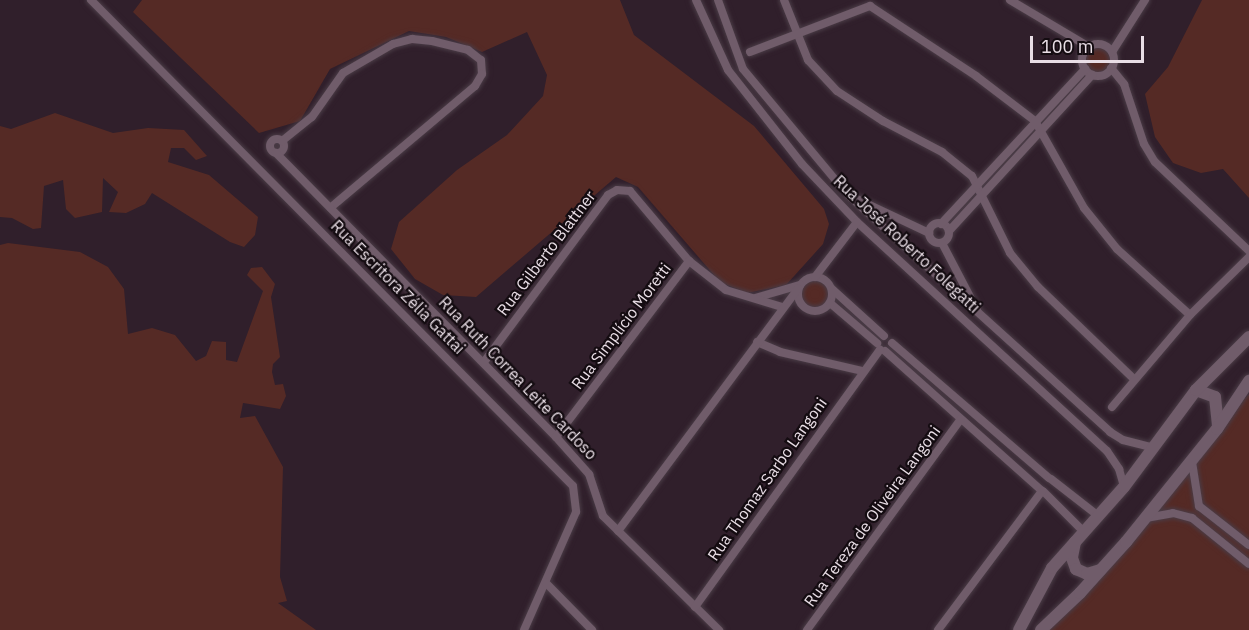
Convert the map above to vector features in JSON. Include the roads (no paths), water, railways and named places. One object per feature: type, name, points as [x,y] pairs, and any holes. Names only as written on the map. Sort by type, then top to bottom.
[{"type":"main road","points":[[1019,630],[1052,568],[1124,487],[1196,390],[1249,337]]},
{"type":"main road","points":[[1041,630],[1103,568],[1146,518],[1217,429],[1249,381]]},
{"type":"main road","points":[[1196,390],[1215,397],[1217,429]]},
{"type":"main road","points":[[1075,541],[1072,558],[1076,570],[1091,573],[1103,568]]},
{"type":"street","name":"Rua Escritora Zélia Gattai","points":[[91,0],[567,478],[576,495],[576,512],[524,630]]},
{"type":"street","name":"Rua José Roberto Folegatti","points":[[696,0],[708,34],[742,90],[802,164],[857,222],[1107,450],[1119,469],[1124,487]]},
{"type":"street","points":[[717,0],[743,69],[847,194],[1110,432],[1123,440],[1152,447]]},
{"type":"street","points":[[784,0],[808,60],[837,91],[883,121],[942,152],[977,185],[1010,254],[1038,287],[1134,380]]},
{"type":"street","points":[[1010,0],[1089,47],[1106,46],[1112,52]]},
{"type":"street","points":[[1144,0],[1112,52],[1112,68],[1124,84],[1144,144],[1155,162],[1249,251]]},
{"type":"street","points":[[750,52],[870,3],[976,76],[1035,121],[1084,208],[1117,249],[1190,315]]},
{"type":"street","name":"Rua Ruth Correa Leite Cardoso","points":[[330,208],[475,86],[482,74],[481,60],[468,50],[432,41],[412,39],[393,44],[343,73],[312,117],[282,141],[272,142],[271,149],[556,437],[589,474],[599,509],[618,531],[719,630]]},
{"type":"street","points":[[1088,72],[1084,53],[1089,47]]},
{"type":"street","points":[[1088,72],[1100,76],[1112,68]]},
{"type":"street","points":[[929,233],[933,226],[941,224],[1035,121],[1088,72]]},
{"type":"street","points":[[942,243],[949,231],[1041,131],[1088,72]]},
{"type":"street","name":"Rua Gilberto Blattner","points":[[484,362],[608,195],[617,190],[630,191],[689,261],[726,290],[782,306],[802,306]]},
{"type":"street","points":[[847,194],[929,233],[932,240],[942,243],[982,318]]},
{"type":"street","points":[[618,531],[782,306],[799,287],[815,277],[857,222]]},
{"type":"street","points":[[941,224],[949,231]]},
{"type":"street","points":[[1112,407],[1190,315],[1249,257]]},
{"type":"street","name":"Rua Simplício Moretti","points":[[556,437],[689,261]]},
{"type":"street","points":[[815,277],[825,280],[832,290],[972,415],[1097,515]]},
{"type":"street","points":[[753,299],[799,287]]},
{"type":"street","points":[[799,287],[802,306],[817,312],[830,303],[832,290]]},
{"type":"street","points":[[830,303],[1042,490],[1083,531]]},
{"type":"street","name":"Rua Thomaz Sarbo Langoni","points":[[695,606],[880,347],[884,336]]},
{"type":"street","points":[[757,342],[780,352],[863,370]]},
{"type":"street","name":"Rua Thomaz Sarbo Langoni","points":[[880,347],[892,343]]},
{"type":"street","name":"Rua Tereza de Oliveira Langoni","points":[[807,630],[961,419],[964,407]]},
{"type":"street","name":"Rua Tereza de Oliveira Langoni","points":[[961,419],[972,415]]},
{"type":"street","points":[[1192,462],[1199,506],[1249,545]]},
{"type":"street","points":[[1042,490],[1040,482],[1050,479]]},
{"type":"street","points":[[938,630],[1042,490]]},
{"type":"street","points":[[1146,518],[1173,513],[1192,518],[1248,563]]},
{"type":"street","points":[[546,583],[592,630]]}]
